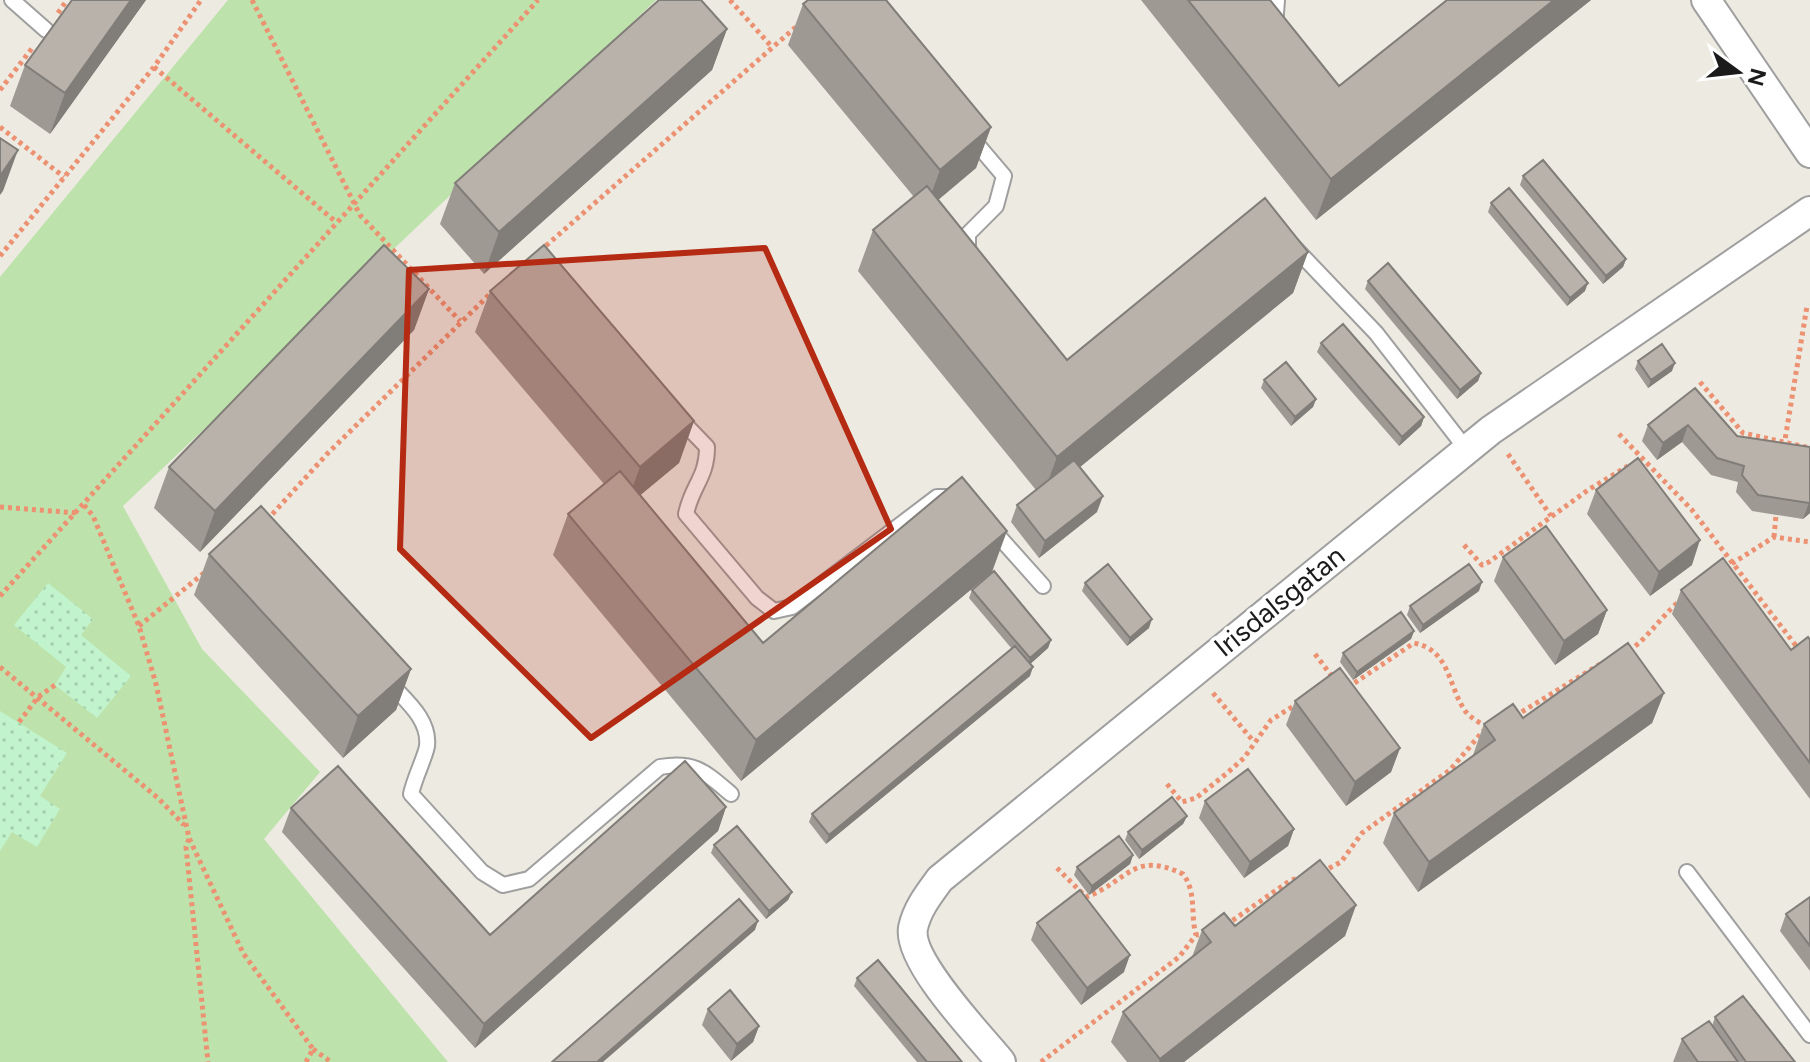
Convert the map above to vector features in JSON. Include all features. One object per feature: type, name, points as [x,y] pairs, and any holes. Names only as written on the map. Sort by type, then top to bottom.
[{"type":"street","points":[[1706,0],[1810,153]]},
{"type":"street","name":"Irisdalsgatan","points":[[1001,1062],[929,972],[917,952],[912,931],[921,905],[940,879],[1491,430],[1810,211]]},
{"type":"lane","points":[[12,0],[46,30]]},
{"type":"lane","points":[[1277,0],[1275,30],[1284,41]]},
{"type":"lane","points":[[963,127],[1004,176],[996,206],[968,234],[967,252],[974,263]]},
{"type":"lane","points":[[1278,233],[1299,250],[1376,333],[1467,450]]},
{"type":"lane","points":[[669,406],[707,447],[707,471],[691,492],[686,514],[757,598],[774,611],[792,607],[937,497],[953,496],[976,512],[1043,586]]},
{"type":"lane","points":[[383,675],[425,724],[427,748],[416,771],[411,794],[482,872],[503,885],[529,879],[660,767],[684,763],[707,774],[731,794]]},
{"type":"lane","points":[[1687,872],[1810,1035]]},
{"type":"path","points":[[0,256],[154,67],[201,0]]},
{"type":"path","points":[[252,0],[356,201],[360,215],[460,321]]},
{"type":"path","points":[[0,596],[538,0]]},
{"type":"path","points":[[730,0],[772,47]]},
{"type":"path","points":[[532,257],[802,22]]},
{"type":"path","points":[[154,67],[336,222]]},
{"type":"path","points":[[0,127],[64,177]]},
{"type":"path","points":[[259,529],[328,453],[501,284]]},
{"type":"path","points":[[1783,451],[1807,306]]},
{"type":"path","points":[[1700,382],[1743,433],[1810,448]]},
{"type":"path","points":[[1491,430],[1551,516]]},
{"type":"path","points":[[1619,434],[1692,510],[1810,664]]},
{"type":"path","points":[[1464,545],[1473,559],[1482,565],[1489,562],[1551,516],[1643,458]]},
{"type":"path","points":[[84,505],[93,516],[139,626],[156,684],[189,838],[243,953],[313,1049],[331,1062]]},
{"type":"path","points":[[0,507],[78,513]]},
{"type":"path","points":[[1774,537],[1776,515]]},
{"type":"path","points":[[1721,571],[1774,537],[1808,539]]},
{"type":"path","points":[[139,626],[206,571]]},
{"type":"path","points":[[1623,656],[1647,638],[1665,612],[1687,595]]},
{"type":"path","points":[[1315,654],[1334,679],[1353,684],[1414,643],[1422,645],[1439,657],[1448,670],[1467,713],[1487,727]]},
{"type":"path","points":[[1319,873],[1341,862],[1362,833],[1450,770],[1487,727],[1536,706],[1596,665],[1610,660]]},
{"type":"path","points":[[0,667],[158,798],[185,826]]},
{"type":"path","points":[[1195,670],[1254,742]]},
{"type":"path","points":[[1324,686],[1334,679]]},
{"type":"path","points":[[19,722],[38,697],[55,685]]},
{"type":"path","points":[[1167,784],[1182,802],[1196,798],[1244,758],[1271,720],[1303,700]]},
{"type":"path","points":[[189,838],[186,847],[208,1062]]},
{"type":"path","points":[[1057,868],[1086,897],[1137,865],[1150,863],[1183,874],[1193,896],[1192,921],[1196,935]]},
{"type":"path","points":[[1041,1062],[1179,957],[1196,935],[1215,933],[1291,880],[1305,877]]},
{"type":"path","points":[[306,1062],[313,1049]]},
{"type":"highlighted area","points":[[765,248],[891,529],[591,738],[400,549],[409,270]]},
{"type":"green space","points":[[228,0],[656,0],[123,506],[202,649],[320,772],[264,839],[448,1062],[0,1062],[0,277]]},
{"type":"green space","points":[[48,583],[93,619],[81,635],[131,676],[97,718],[55,685],[66,667],[14,625]]},
{"type":"green space","points":[[0,711],[67,753],[40,796],[60,809],[37,847],[12,832],[0,851]]},
{"type":"building","points":[[72,0],[131,0],[65,93],[25,65]]},
{"type":"building","points":[[659,0],[701,0],[727,29],[499,232],[455,183]]},
{"type":"building","points":[[808,0],[886,0],[991,127],[940,170],[803,4]]},
{"type":"building","points":[[1188,0],[1270,0],[1339,86],[1447,0],[1554,0],[1331,179]]},
{"type":"building","points":[[0,138],[18,150],[0,176]]},
{"type":"building","points":[[1543,160],[1626,259],[1606,276],[1523,176]]},
{"type":"building","points":[[927,186],[1067,360],[1265,198],[1308,252],[1057,457],[873,230]]},
{"type":"building","points":[[1509,188],[1588,283],[1570,298],[1491,203]]},
{"type":"building","points":[[384,245],[429,289],[215,511],[169,467]]},
{"type":"building","points":[[544,245],[694,421],[640,467],[490,291]]},
{"type":"building","points":[[1388,263],[1481,373],[1460,390],[1368,281]]},
{"type":"building","points":[[1343,324],[1424,417],[1402,437],[1321,343]]},
{"type":"building","points":[[1662,344],[1675,363],[1651,380],[1638,361]]},
{"type":"building","points":[[1286,362],[1316,399],[1295,417],[1264,380]]},
{"type":"building","points":[[1695,388],[1737,436],[1810,447],[1809,503],[1758,495],[1742,475],[1744,466],[1717,458],[1688,425],[1663,443],[1648,425]]},
{"type":"building","points":[[1638,458],[1700,540],[1659,572],[1596,490]]},
{"type":"building","points":[[1074,460],[1103,496],[1045,541],[1017,505]]},
{"type":"building","points":[[620,471],[763,643],[962,477],[1007,531],[756,740],[568,514]]},
{"type":"building","points":[[261,506],[411,669],[358,716],[209,554]]},
{"type":"building","points":[[1546,526],[1607,610],[1564,641],[1503,557]]},
{"type":"building","points":[[1723,558],[1791,650],[1808,637],[1810,640],[1810,763],[1681,590]]},
{"type":"building","points":[[1108,564],[1152,619],[1130,638],[1085,583]]},
{"type":"building","points":[[1469,564],[1482,582],[1423,625],[1410,606]]},
{"type":"building","points":[[994,571],[1051,640],[1030,658],[972,590]]},
{"type":"building","points":[[1401,612],[1414,631],[1357,672],[1343,653]]},
{"type":"building","points":[[1628,643],[1664,693],[1429,862],[1394,813],[1495,740],[1484,724],[1513,704],[1523,718]]},
{"type":"building","points":[[1015,646],[1033,667],[829,835],[812,814]]},
{"type":"building","points":[[1340,668],[1400,748],[1355,782],[1295,701]]},
{"type":"building","points":[[685,761],[726,807],[484,1024],[291,808],[338,766],[490,935]]},
{"type":"building","points":[[1248,769],[1294,829],[1250,862],[1205,801]]},
{"type":"building","points":[[1172,797],[1187,816],[1142,850],[1128,832]]},
{"type":"building","points":[[737,826],[792,892],[769,911],[714,845]]},
{"type":"building","points":[[1119,836],[1133,855],[1092,886],[1077,867]]},
{"type":"building","points":[[1320,860],[1356,905],[1160,1059],[1123,1012],[1211,942],[1202,930],[1224,913],[1235,926]]},
{"type":"building","points":[[1080,890],[1130,955],[1087,988],[1037,923]]},
{"type":"building","points":[[1810,897],[1810,946],[1786,914]]},
{"type":"building","points":[[739,899],[758,921],[597,1062],[552,1062]]},
{"type":"building","points":[[878,960],[962,1062],[927,1062],[857,978]]},
{"type":"building","points":[[730,990],[759,1026],[737,1044],[708,1009]]},
{"type":"building","points":[[1743,996],[1795,1062],[1746,1062],[1715,1017]]},
{"type":"building","points":[[1709,1021],[1738,1062],[1698,1062],[1682,1039]]}]
